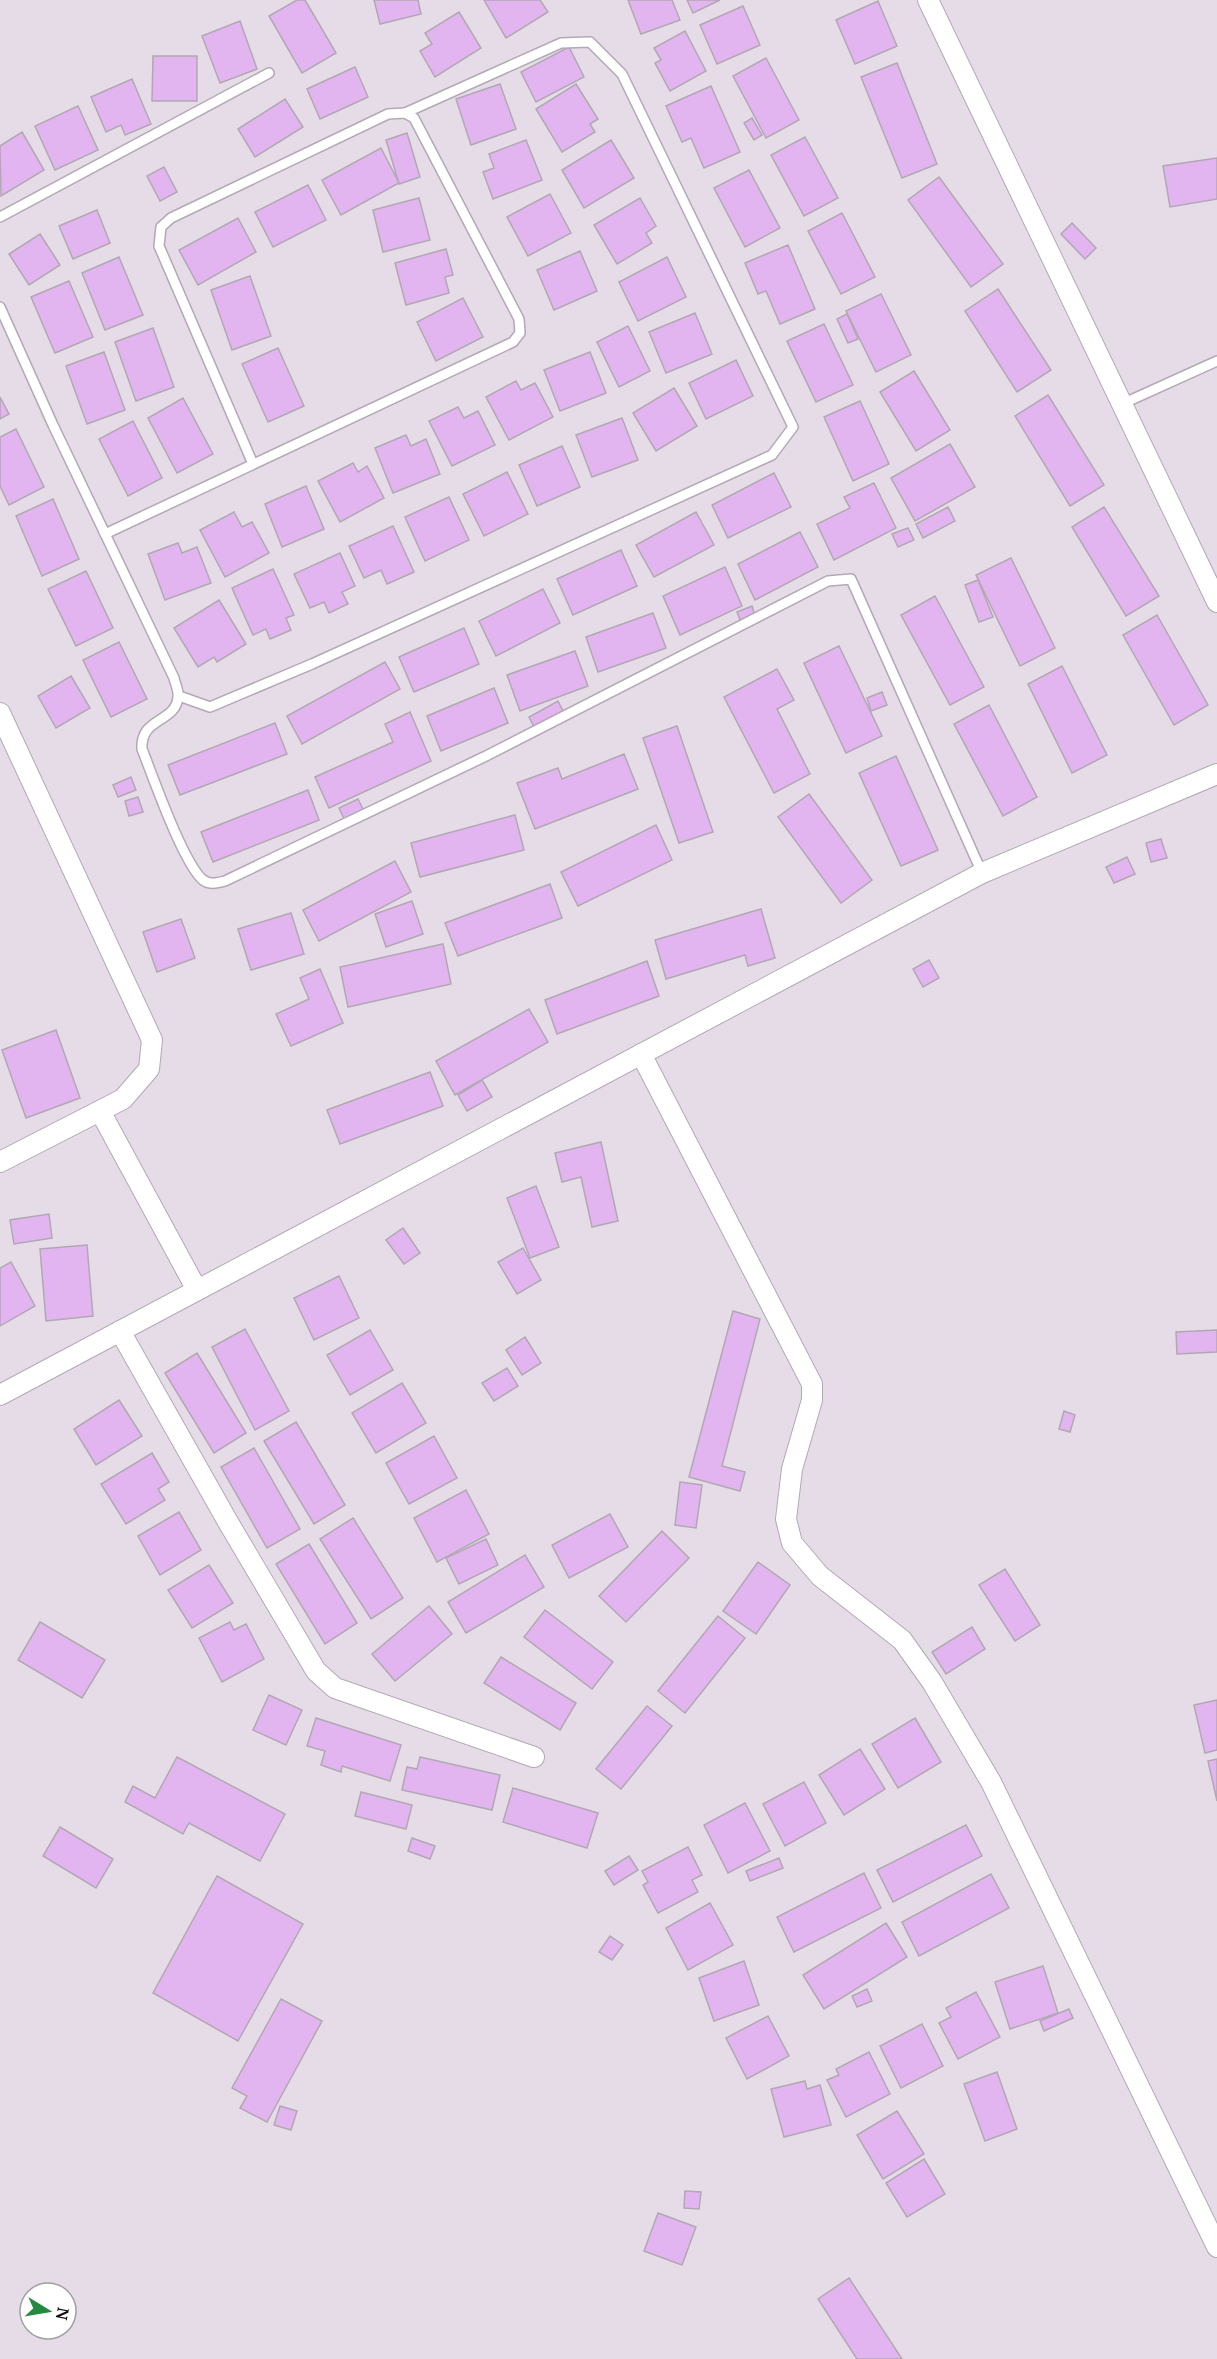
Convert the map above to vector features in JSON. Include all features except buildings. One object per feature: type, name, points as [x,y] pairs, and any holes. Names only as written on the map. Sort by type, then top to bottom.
[{"type":"street","points":[[928,0],[1217,602]]},
{"type":"street","points":[[0,712],[152,1040],[149,1069],[123,1099],[0,1162]]},
{"type":"street","points":[[0,1395],[982,873],[1217,774]]},
{"type":"street","points":[[641,1054],[812,1384],[812,1400],[792,1469],[786,1519],[792,1543],[820,1576],[902,1640],[932,1682],[991,1782],[1217,2247]]},
{"type":"street","points":[[100,1111],[196,1290]]},
{"type":"street","points":[[120,1331],[228,1522],[316,1671],[335,1688],[534,1757]]},
{"type":"lane","points":[[179,696],[210,707],[312,664],[772,455],[793,427],[622,74],[590,42],[561,43],[405,113],[388,114],[171,218],[161,227],[159,246],[253,464]]},
{"type":"lane","points":[[0,217],[269,73]]},
{"type":"lane","points":[[105,534],[513,342],[520,333],[519,319],[503,287],[414,118],[405,113]]},
{"type":"lane","points":[[0,307],[174,678],[179,696],[173,711],[150,724],[141,738],[142,749],[189,862],[203,880],[212,884],[225,881],[486,756],[828,581],[851,579],[982,873]]},
{"type":"lane","points":[[1122,404],[1217,361]]}]
